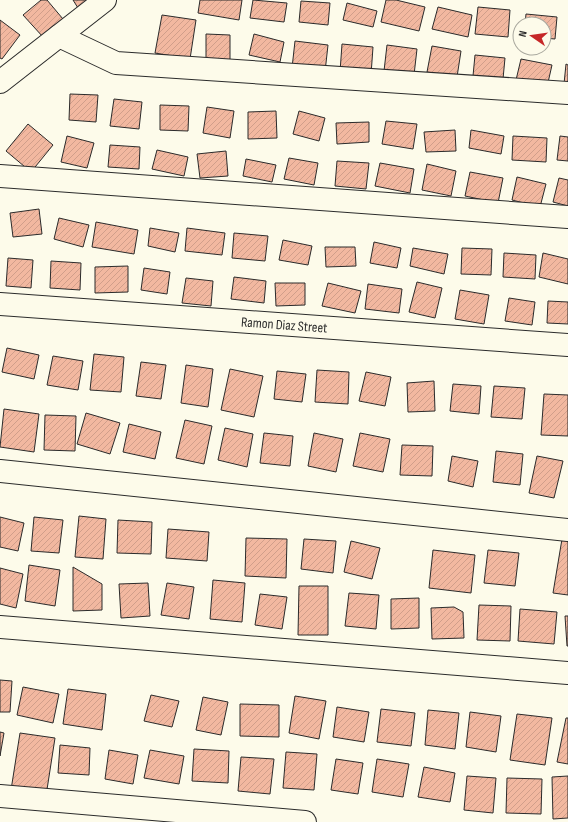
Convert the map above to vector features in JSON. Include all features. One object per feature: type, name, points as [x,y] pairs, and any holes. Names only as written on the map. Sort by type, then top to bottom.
[{"type":"street","points":[[0,82],[105,0]]},
{"type":"street","points":[[59,36],[116,63],[568,93]]},
{"type":"street","points":[[0,176],[568,217]]},
{"type":"street","name":"Ramon Diaz Street","points":[[0,304],[568,346]]},
{"type":"street","points":[[0,471],[568,530]]},
{"type":"street","points":[[0,627],[568,673]]},
{"type":"street","points":[[0,796],[305,822]]},
{"type":"building","points":[[41,0],[47,0],[63,19],[43,37],[23,15]]},
{"type":"building","points":[[73,0],[88,0],[78,8]]},
{"type":"building","points":[[200,0],[242,0],[239,20],[198,13]]},
{"type":"building","points":[[253,0],[287,3],[284,22],[250,18]]},
{"type":"building","points":[[386,0],[396,0],[425,7],[419,31],[381,22]]},
{"type":"building","points":[[301,1],[330,3],[328,25],[299,22]]},
{"type":"building","points":[[347,3],[377,11],[373,27],[343,20]]},
{"type":"building","points":[[438,7],[472,15],[468,37],[432,29]]},
{"type":"building","points":[[478,7],[510,10],[508,37],[475,34]]},
{"type":"building","points":[[526,14],[547,16],[526,16]]},
{"type":"building","points":[[162,15],[196,20],[190,59],[155,53]]},
{"type":"building","points":[[552,17],[557,17],[555,39],[552,39]]},
{"type":"building","points":[[0,20],[20,35],[2,59],[0,58]]},
{"type":"building","points":[[206,34],[230,35],[230,61],[206,61]]},
{"type":"building","points":[[254,34],[284,42],[280,62],[249,55]]},
{"type":"building","points":[[295,41],[328,45],[325,72],[292,68]]},
{"type":"building","points":[[342,44],[373,47],[371,75],[340,72]]},
{"type":"building","points":[[387,45],[417,49],[414,75],[384,71]]},
{"type":"building","points":[[432,46],[461,51],[457,77],[427,72]]},
{"type":"building","points":[[475,55],[505,58],[503,79],[473,76]]},
{"type":"building","points":[[521,59],[552,65],[547,87],[516,80]]},
{"type":"building","points":[[566,64],[568,65],[568,84],[564,84]]},
{"type":"building","points":[[70,94],[98,95],[96,122],[69,120]]},
{"type":"building","points":[[114,99],[142,102],[139,129],[110,126]]},
{"type":"building","points":[[160,105],[189,106],[188,131],[160,130]]},
{"type":"building","points":[[207,107],[234,111],[230,138],[203,133]]},
{"type":"building","points":[[276,111],[277,138],[248,139],[248,112]]},
{"type":"building","points":[[299,111],[325,118],[319,141],[293,134]]},
{"type":"building","points":[[386,121],[417,124],[413,149],[382,144]]},
{"type":"building","points":[[369,122],[369,142],[337,144],[336,123]]},
{"type":"building","points":[[28,124],[53,145],[31,172],[6,151]]},
{"type":"building","points":[[455,130],[456,151],[426,152],[424,132]]},
{"type":"building","points":[[471,130],[504,136],[501,154],[469,148]]},
{"type":"building","points":[[67,136],[94,143],[87,168],[61,162]]},
{"type":"building","points":[[513,136],[547,138],[546,162],[512,160]]},
{"type":"building","points":[[560,136],[568,137],[568,161],[557,160]]},
{"type":"building","points":[[110,145],[140,147],[139,169],[108,167]]},
{"type":"building","points":[[157,150],[188,157],[184,176],[152,169]]},
{"type":"building","points":[[226,151],[228,176],[200,178],[197,154]]},
{"type":"building","points":[[289,158],[318,163],[314,185],[284,179]]},
{"type":"building","points":[[246,159],[276,165],[272,182],[243,176]]},
{"type":"building","points":[[337,161],[369,163],[366,189],[335,186]]},
{"type":"building","points":[[380,163],[414,169],[410,193],[375,186]]},
{"type":"building","points":[[427,164],[456,171],[451,196],[422,190]]},
{"type":"building","points":[[470,172],[503,178],[498,203],[465,196]]},
{"type":"building","points":[[517,177],[546,184],[540,207],[512,200]]},
{"type":"building","points":[[559,178],[568,180],[568,206],[553,202]]},
{"type":"building","points":[[39,209],[42,234],[13,237],[10,213]]},
{"type":"building","points":[[59,218],[89,225],[83,247],[54,239]]},
{"type":"building","points":[[96,222],[138,230],[134,254],[92,247]]},
{"type":"building","points":[[150,228],[179,233],[175,252],[148,246]]},
{"type":"building","points":[[187,228],[225,233],[222,255],[185,251]]},
{"type":"building","points":[[234,233],[268,236],[265,261],[232,258]]},
{"type":"building","points":[[283,240],[312,246],[308,265],[279,260]]},
{"type":"building","points":[[374,242],[401,248],[397,268],[370,263]]},
{"type":"building","points":[[325,247],[355,247],[356,266],[326,267]]},
{"type":"building","points":[[413,248],[448,254],[444,274],[410,266]]},
{"type":"building","points":[[462,248],[492,249],[491,275],[461,274]]},
{"type":"building","points":[[504,253],[536,255],[535,279],[503,277]]},
{"type":"building","points":[[543,253],[568,259],[568,284],[539,277]]},
{"type":"building","points":[[8,258],[33,260],[31,288],[6,286]]},
{"type":"building","points":[[51,261],[81,263],[80,290],[50,288]]},
{"type":"building","points":[[128,266],[128,292],[95,293],[95,267]]},
{"type":"building","points":[[144,268],[170,272],[167,294],[141,290]]},
{"type":"building","points":[[234,277],[266,281],[264,303],[231,299]]},
{"type":"building","points":[[186,278],[213,281],[211,306],[182,303]]},
{"type":"building","points":[[417,282],[442,288],[435,318],[409,312]]},
{"type":"building","points":[[275,283],[305,283],[305,305],[276,306]]},
{"type":"building","points":[[328,283],[361,291],[355,313],[322,306]]},
{"type":"building","points":[[368,284],[402,289],[399,313],[365,309]]},
{"type":"building","points":[[460,290],[489,295],[484,324],[455,319]]},
{"type":"building","points":[[509,298],[535,302],[532,325],[505,321]]},
{"type":"building","points":[[548,301],[568,302],[568,324],[547,323]]},
{"type":"building","points":[[7,348],[39,355],[34,379],[2,372]]},
{"type":"building","points":[[94,354],[124,357],[121,392],[90,390]]},
{"type":"building","points":[[53,356],[83,361],[78,390],[47,385]]},
{"type":"building","points":[[141,362],[166,365],[161,399],[136,396]]},
{"type":"building","points":[[186,365],[213,369],[208,407],[181,403]]},
{"type":"building","points":[[230,369],[263,376],[254,417],[221,410]]},
{"type":"building","points":[[317,370],[349,372],[348,404],[315,402]]},
{"type":"building","points":[[277,371],[306,374],[302,402],[274,399]]},
{"type":"building","points":[[366,372],[391,377],[385,406],[359,401]]},
{"type":"building","points":[[434,381],[435,411],[408,412],[407,383]]},
{"type":"building","points":[[453,384],[481,386],[479,414],[450,411]]},
{"type":"building","points":[[494,386],[525,388],[522,419],[491,417]]},
{"type":"building","points":[[544,394],[568,395],[568,436],[541,435]]},
{"type":"building","points":[[4,409],[39,414],[34,452],[0,447]]},
{"type":"building","points":[[86,413],[120,423],[110,454],[77,444]]},
{"type":"building","points":[[45,415],[76,416],[75,451],[44,450]]},
{"type":"building","points":[[185,420],[212,426],[204,464],[176,458]]},
{"type":"building","points":[[129,424],[161,432],[155,459],[123,452]]},
{"type":"building","points":[[225,428],[253,434],[247,467],[218,460]]},
{"type":"building","points":[[264,433],[293,436],[290,466],[260,463]]},
{"type":"building","points":[[314,433],[343,439],[336,472],[308,466]]},
{"type":"building","points":[[360,433],[390,439],[383,472],[353,466]]},
{"type":"building","points":[[402,445],[433,446],[432,476],[400,475]]},
{"type":"building","points":[[496,451],[523,454],[520,485],[493,482]]},
{"type":"building","points":[[452,456],[478,461],[473,487],[448,481]]},
{"type":"building","points":[[537,456],[563,461],[554,498],[529,493]]},
{"type":"building","points":[[79,516],[106,519],[103,559],[75,557]]},
{"type":"building","points":[[0,517],[24,523],[18,551],[0,547]]},
{"type":"building","points":[[34,517],[63,520],[59,553],[31,551]]},
{"type":"building","points":[[118,520],[152,522],[151,554],[117,553]]},
{"type":"building","points":[[168,529],[209,532],[207,561],[166,558]]},
{"type":"building","points":[[246,538],[287,539],[286,578],[245,576]]},
{"type":"building","points":[[304,539],[336,541],[333,573],[301,569]]},
{"type":"building","points":[[562,539],[568,540],[568,595],[553,593]]},
{"type":"building","points":[[351,541],[380,548],[372,579],[344,572]]},
{"type":"building","points":[[433,550],[475,555],[471,593],[429,588]]},
{"type":"building","points":[[488,550],[519,553],[515,586],[484,583]]},
{"type":"building","points":[[29,565],[60,570],[55,606],[25,601]]},
{"type":"building","points":[[73,567],[102,584],[102,610],[73,611]]},
{"type":"building","points":[[0,568],[23,574],[16,608],[0,604]]},
{"type":"building","points":[[213,580],[245,583],[242,622],[210,619]]},
{"type":"building","points":[[148,583],[150,616],[121,618],[119,584]]},
{"type":"building","points":[[167,583],[194,587],[189,619],[161,615]]},
{"type":"building","points":[[299,586],[328,586],[328,635],[298,635]]},
{"type":"building","points":[[349,593],[379,595],[376,629],[345,626]]},
{"type":"building","points":[[260,594],[287,597],[282,629],[255,625]]},
{"type":"building","points":[[419,598],[419,628],[391,629],[391,599]]},
{"type":"building","points":[[479,605],[511,606],[510,641],[477,640]]},
{"type":"building","points":[[454,607],[463,612],[464,638],[432,639],[431,608]]},
{"type":"building","points":[[520,609],[557,612],[554,644],[518,641]]},
{"type":"building","points":[[565,616],[568,616],[568,646],[567,646]]},
{"type":"building","points":[[0,680],[12,681],[10,712],[0,712]]},
{"type":"building","points":[[23,687],[59,694],[53,723],[17,715]]},
{"type":"building","points":[[68,689],[106,694],[102,730],[63,724]]},
{"type":"building","points":[[151,695],[179,701],[172,727],[144,721]]},
{"type":"building","points":[[295,696],[326,701],[319,739],[289,733]]},
{"type":"building","points":[[203,697],[228,702],[221,735],[196,730]]},
{"type":"building","points":[[240,704],[279,705],[279,737],[240,736]]},
{"type":"building","points":[[337,707],[369,712],[364,742],[333,737]]},
{"type":"building","points":[[381,709],[415,713],[411,746],[377,742]]},
{"type":"building","points":[[428,710],[459,713],[455,749],[425,745]]},
{"type":"building","points":[[470,712],[501,716],[496,752],[466,747]]},
{"type":"building","points":[[517,714],[552,718],[545,765],[510,760]]},
{"type":"building","points":[[566,718],[568,718],[568,764],[557,762]]},
{"type":"building","points":[[0,732],[4,733],[0,756]]},
{"type":"building","points":[[20,733],[55,738],[46,796],[11,790]]},
{"type":"building","points":[[60,745],[90,748],[89,775],[58,773]]},
{"type":"building","points":[[194,749],[229,751],[228,783],[192,781]]},
{"type":"building","points":[[109,750],[138,755],[133,784],[105,779]]},
{"type":"building","points":[[150,750],[184,756],[179,784],[144,778]]},
{"type":"building","points":[[286,752],[317,754],[314,790],[283,788]]},
{"type":"building","points":[[241,757],[274,759],[270,794],[238,791]]},
{"type":"building","points":[[336,759],[363,763],[358,794],[331,790]]},
{"type":"building","points":[[377,759],[409,764],[403,797],[372,792]]},
{"type":"building","points":[[424,767],[455,773],[450,802],[418,797]]},
{"type":"building","points":[[467,776],[496,778],[493,813],[464,810]]},
{"type":"building","points":[[568,776],[568,818],[553,819],[552,777]]},
{"type":"building","points":[[507,778],[542,779],[541,814],[506,813]]}]
